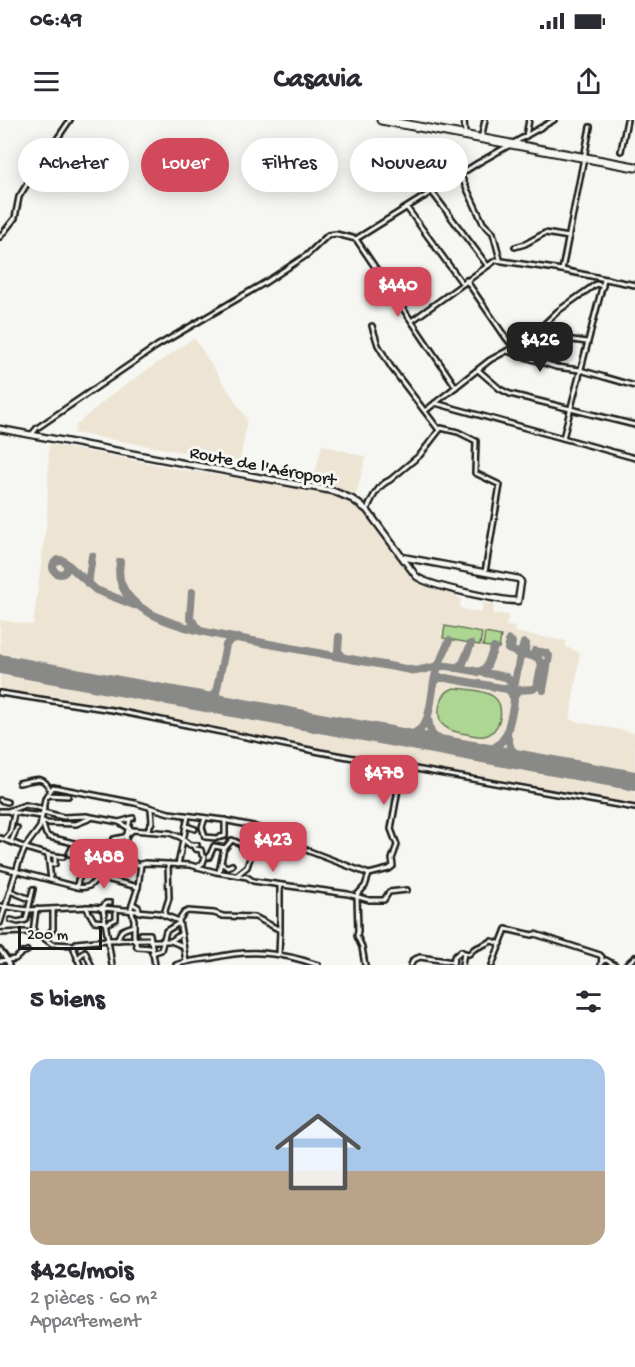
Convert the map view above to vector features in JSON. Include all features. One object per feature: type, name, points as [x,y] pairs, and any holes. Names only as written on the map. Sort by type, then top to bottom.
[{"type":"highway","points":[[381,120],[635,167]]},
{"type":"main road","name":"Route de l'Aéroport","points":[[0,429],[333,490],[352,499],[367,510],[416,576],[423,581],[518,602],[521,582],[519,579],[485,572]]},
{"type":"main road","points":[[402,557],[485,572]]},
{"type":"street","points":[[0,237],[15,218],[19,197],[27,184],[54,155],[57,139],[69,120]]},
{"type":"street","points":[[464,120],[465,134]]},
{"type":"street","points":[[481,139],[485,120]]},
{"type":"street","points":[[526,136],[530,120]]},
{"type":"street","points":[[468,169],[554,120]]},
{"type":"street","points":[[621,152],[627,120]]},
{"type":"street","points":[[562,270],[586,158],[590,127]]},
{"type":"street","points":[[468,191],[483,223],[491,230],[500,259]]},
{"type":"street","points":[[356,239],[432,192],[487,266]]},
{"type":"street","points":[[407,208],[462,283]]},
{"type":"street","points":[[515,247],[545,233],[569,237]]},
{"type":"street","points":[[32,434],[37,428],[157,346],[266,282],[307,255],[328,235],[336,234],[356,239],[385,279],[395,298],[413,320],[456,387]]},
{"type":"street","points":[[413,320],[466,280],[500,259],[635,285]]},
{"type":"street","points":[[466,280],[514,347]]},
{"type":"street","points":[[563,438],[568,410],[604,280]]},
{"type":"street","points":[[425,411],[478,369],[542,327],[558,311],[596,284],[603,285]]},
{"type":"street","points":[[372,326],[378,345],[391,367],[439,430]]},
{"type":"street","points":[[542,327],[551,337],[587,342]]},
{"type":"street","points":[[507,351],[556,367],[580,370],[635,386]]},
{"type":"street","points":[[478,369],[500,389],[510,394],[635,425]]},
{"type":"street","points":[[435,403],[635,458]]},
{"type":"street","points":[[367,510],[373,495],[385,482],[420,455],[441,428],[458,432],[476,441],[474,472],[500,485],[485,572]]},
{"type":"street","points":[[0,693],[112,710],[162,722],[635,808]]},
{"type":"street","points":[[0,923],[15,872],[26,846],[38,830],[47,795],[53,787],[188,816],[225,820],[264,829],[272,833],[276,839],[369,873],[393,866],[392,859],[397,845],[391,829],[402,766]]},
{"type":"street","points":[[19,783],[31,779],[41,780],[46,782],[50,790]]},
{"type":"street","points":[[47,795],[68,796]]},
{"type":"street","points":[[0,801],[7,802]]},
{"type":"street","points":[[8,812],[26,805],[42,816],[47,823],[75,824],[91,818]]},
{"type":"street","points":[[147,832],[152,822],[150,808]]},
{"type":"street","points":[[0,811],[42,816],[81,816],[119,822],[132,818],[123,855]]},
{"type":"street","points":[[2,839],[10,832],[14,814]]},
{"type":"street","points":[[42,816],[44,831],[49,837],[123,855],[136,864],[190,865],[219,873],[248,877],[253,881],[357,895],[369,900],[383,901],[389,892],[407,890]]},
{"type":"street","points":[[178,865],[188,816]]},
{"type":"street","points":[[205,818],[202,827],[204,837],[213,838],[225,836],[225,820]]},
{"type":"street","points":[[119,822],[133,830],[170,833],[195,845],[195,849],[201,850],[205,857],[207,870]]},
{"type":"street","points":[[186,826],[195,829]]},
{"type":"street","points":[[11,842],[17,828]]},
{"type":"street","points":[[38,830],[44,831]]},
{"type":"street","points":[[114,839],[127,835],[133,830]]},
{"type":"street","points":[[2,839],[26,846],[30,851],[63,857]]},
{"type":"street","points":[[219,873],[224,848],[234,840],[250,854],[247,867],[237,875]]},
{"type":"street","points":[[97,849],[108,843]]},
{"type":"street","points":[[69,854],[77,844]]},
{"type":"street","points":[[209,857],[214,846],[224,848]]},
{"type":"street","points":[[48,855],[51,881]]},
{"type":"street","points":[[50,864],[55,864],[55,856]]},
{"type":"street","points":[[74,860],[78,859],[87,864],[76,887]]},
{"type":"street","points":[[197,867],[204,862]]},
{"type":"street","points":[[141,864],[132,912],[137,947],[171,941],[181,933]]},
{"type":"street","points":[[222,864],[227,867],[232,865]]},
{"type":"street","points":[[164,914],[169,898],[168,865]]},
{"type":"street","points":[[0,867],[76,887],[88,888],[98,878]]},
{"type":"street","points":[[73,868],[100,870],[102,874],[112,871]]},
{"type":"street","points":[[86,869],[98,878],[138,887]]},
{"type":"street","points":[[365,965],[362,947],[357,936],[357,895],[365,886],[369,873]]},
{"type":"street","points":[[279,954],[280,885]]},
{"type":"street","points":[[11,920],[24,921],[33,889]]},
{"type":"street","points":[[10,891],[30,899]]},
{"type":"street","points":[[110,903],[106,903],[102,909],[112,965]]},
{"type":"street","points":[[133,903],[140,912]]},
{"type":"street","points":[[0,906],[23,909],[27,912]]},
{"type":"street","points":[[27,912],[36,909],[86,907],[164,914],[179,921]]},
{"type":"street","points":[[86,907],[94,922],[105,923],[116,919],[116,910]]},
{"type":"street","points":[[33,933],[36,909]]},
{"type":"street","points":[[44,938],[48,937],[52,929],[53,909]]},
{"type":"street","points":[[152,953],[161,950],[166,931],[179,921],[185,912],[257,918],[280,930]]},
{"type":"street","points":[[179,921],[186,961]]},
{"type":"street","points":[[118,940],[123,929],[134,926]]},
{"type":"street","points":[[492,965],[508,929],[536,934],[600,955],[601,964]]},
{"type":"street","points":[[134,932],[141,934],[150,943],[155,965]]},
{"type":"street","points":[[0,933],[33,933],[52,944],[74,945],[135,939],[150,943]]},
{"type":"street","points":[[171,941],[183,946]]},
{"type":"street","points":[[411,965],[413,960],[420,957],[453,964],[461,951],[469,954],[474,949],[492,941],[501,944]]},
{"type":"street","points":[[74,945],[80,965]]},
{"type":"street","points":[[0,950],[9,965]]},
{"type":"street","points":[[0,961],[17,958],[27,951]]},
{"type":"street","points":[[78,959],[85,951],[91,965]]},
{"type":"street","points":[[176,965],[231,953],[261,952],[279,954],[318,965]]},
{"type":"street","points":[[462,965],[464,952]]},
{"type":"street","points":[[626,965],[635,957]]},
{"type":"street","points":[[78,959],[91,965]]},
{"type":"street","points":[[601,964],[606,960],[615,965]]},
{"type":"shaded area","points":[[194,338],[247,419],[240,462],[74,433],[76,425],[111,395]]},
{"type":"shaded area","points":[[49,444],[178,469],[326,492],[351,501],[377,524],[419,581],[458,591],[457,597],[461,598],[462,609],[481,613],[483,603],[494,605],[493,615],[495,616],[496,613],[508,615],[506,626],[515,627],[514,632],[566,641],[566,647],[580,653],[570,720],[635,733],[635,807],[402,765],[158,715],[0,692],[0,620],[33,625],[47,519]]},
{"type":"shaded area","points":[[322,445],[366,457],[356,494],[313,482]]},
{"type":"green space","points":[[445,626],[482,633],[480,645],[443,638]]},
{"type":"green space","points":[[485,633],[501,636],[499,648],[483,646]]},
{"type":"green space","points":[[469,689],[495,698],[501,714],[500,720],[490,734],[475,736],[453,731],[441,723],[440,702],[449,690]]},
{"type":"taxiway","points":[[88,584],[92,556]]},
{"type":"taxiway","points":[[60,560],[65,562],[67,567],[65,572],[60,574],[55,572],[53,567],[55,562],[60,560]]},
{"type":"taxiway","points":[[65,562],[96,590],[134,605]]},
{"type":"taxiway","points":[[120,562],[120,580],[128,596],[141,608],[179,625],[234,638]]},
{"type":"taxiway","points":[[192,592],[190,618],[199,629]]},
{"type":"taxiway","points":[[339,637],[338,651],[343,657]]},
{"type":"taxiway","points":[[203,702],[211,699],[216,693],[226,645],[230,640],[237,638],[416,671],[448,666],[506,677],[511,682],[514,695],[507,733],[494,748],[476,752]]},
{"type":"taxiway","points":[[511,648],[512,642],[509,640],[508,649],[520,656],[514,688]]},
{"type":"taxiway","points":[[399,737],[419,731],[424,724],[428,716],[436,672],[449,641]]},
{"type":"taxiway","points":[[520,656],[524,643],[526,644],[525,651]]},
{"type":"taxiway","points":[[456,668],[463,663],[471,644]]},
{"type":"taxiway","points":[[479,672],[486,668],[494,648]]},
{"type":"taxiway","points":[[535,651],[546,653],[549,656],[543,690]]},
{"type":"taxiway","points":[[514,696],[518,690],[533,689],[537,686],[542,664],[537,657],[523,654],[520,657]]},
{"type":"taxiway","points":[[434,683],[438,678],[446,678],[507,689],[513,697]]},
{"type":"taxiway","points":[[216,693],[217,699],[225,706]]},
{"type":"taxiway","points":[[428,719],[431,733],[444,746]]},
{"type":"taxiway","points":[[507,735],[511,749],[524,760]]},
{"type":"runway","points":[[0,664],[635,781]]}]
